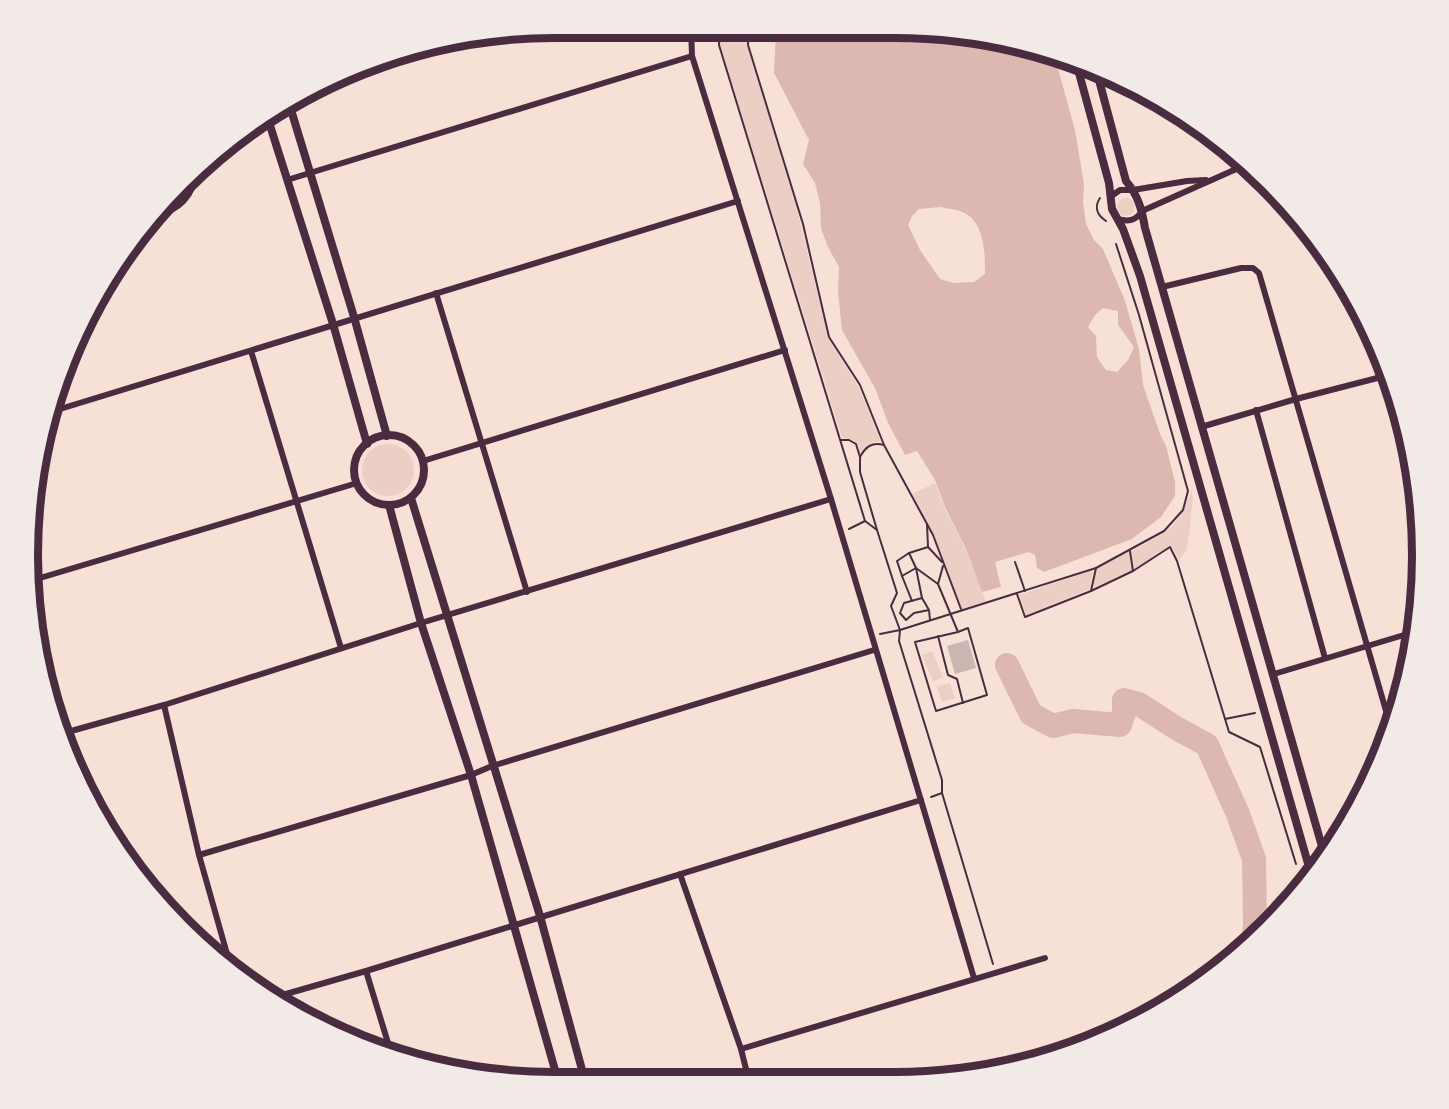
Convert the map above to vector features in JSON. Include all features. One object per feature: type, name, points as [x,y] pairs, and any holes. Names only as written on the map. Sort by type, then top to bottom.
[{"type":"street","points":[[691,38],[692,56],[831,499],[874,650],[974,978]]},
{"type":"street","points":[[287,180],[692,56]]},
{"type":"street","points":[[1079,72],[1109,183],[1106,196],[1118,219],[1140,276],[1308,864]]},
{"type":"street","points":[[1099,80],[1126,181],[1133,190],[1142,211],[1201,427],[1322,845]]},
{"type":"street","points":[[291,110],[354,317],[387,436]]},
{"type":"street","points":[[269,124],[333,324],[367,444]]},
{"type":"street","points":[[1118,219],[1131,221],[1136,219],[1142,211],[1185,193],[1207,180],[1238,168]]},
{"type":"street","points":[[1106,196],[1120,190],[1207,180]]},
{"type":"street","points":[[169,211],[181,206],[188,199],[193,185]]},
{"type":"street","points":[[59,408],[738,201]]},
{"type":"street","points":[[1162,287],[1241,268],[1253,268],[1259,273],[1386,714]]},
{"type":"street","points":[[436,292],[527,592]]},
{"type":"street","points":[[423,461],[785,350]]},
{"type":"street","points":[[251,351],[341,648]]},
{"type":"street","points":[[1201,427],[1380,377]]},
{"type":"street","points":[[1256,410],[1325,658]]},
{"type":"street","points":[[387,436],[399,437],[410,442],[423,461],[424,475],[420,488],[411,498],[401,504],[389,505],[375,502],[364,495],[354,473],[355,462],[367,444],[376,438],[387,436]]},
{"type":"street","points":[[39,578],[357,483]]},
{"type":"street","points":[[411,498],[540,916],[583,1072]]},
{"type":"street","points":[[69,732],[164,705],[421,623],[831,499]]},
{"type":"street","points":[[389,505],[421,623],[471,775],[557,1072]]},
{"type":"street","points":[[1274,674],[1405,635]]},
{"type":"street","points":[[199,855],[471,775],[492,766],[874,650]]},
{"type":"street","points":[[164,705],[199,855],[227,954]]},
{"type":"street","points":[[284,995],[921,800]]},
{"type":"street","points":[[680,874],[741,1048],[747,1072]]},
{"type":"street","points":[[741,1048],[1045,958]]},
{"type":"street","points":[[366,971],[388,1044]]},
{"type":"path","points":[[719,38],[719,45],[865,521],[877,530]]},
{"type":"path","points":[[748,38],[748,45],[803,224],[829,337],[860,386],[884,445],[927,523],[961,610]]},
{"type":"path","points":[[1106,196],[1096,209],[1103,219],[1109,222]]},
{"type":"path","points":[[870,636],[900,630],[1096,568],[1164,531],[1183,510],[1188,490],[1139,315],[1116,243]]},
{"type":"path","points":[[840,440],[849,440],[856,444],[860,457],[860,472],[897,593],[891,606],[900,630],[899,641],[942,780],[942,793],[996,972]]},
{"type":"path","points":[[860,457],[870,445],[874,443],[884,445]]},
{"type":"path","points":[[841,533],[865,521]]},
{"type":"path","points":[[927,523],[928,547],[944,564]]},
{"type":"path","points":[[912,601],[897,561],[909,553],[928,547]]},
{"type":"path","points":[[1017,594],[1024,617],[1091,591],[1133,571],[1170,547],[1178,561],[1229,732],[1260,747],[1299,876]]},
{"type":"path","points":[[1130,551],[1133,571]]},
{"type":"path","points":[[909,553],[916,568],[922,598],[929,610],[930,620]]},
{"type":"path","points":[[1015,562],[1025,591]]},
{"type":"path","points":[[938,584],[944,564]]},
{"type":"path","points":[[902,576],[916,568]]},
{"type":"path","points":[[916,568],[938,584],[958,632]]},
{"type":"path","points":[[1091,591],[1096,568]]},
{"type":"path","points":[[922,598],[904,603],[900,613],[906,620],[914,613],[929,610]]},
{"type":"path","points":[[968,628],[987,695],[936,711],[915,642],[938,636],[968,628]]},
{"type":"path","points":[[938,636],[948,675],[957,679],[963,703]]},
{"type":"path","points":[[921,800],[942,793]]},
{"type":"shaded area","points":[[721,38],[747,38],[747,45],[796,205],[828,338],[859,388],[881,442],[869,444],[860,454],[858,445],[853,440],[842,438],[720,45]]},
{"type":"shaded area","points":[[776,38],[894,38],[962,42],[995,47],[1057,64],[1075,130],[1084,184],[1083,202],[1086,224],[1094,240],[1103,249],[1125,301],[1139,349],[1143,385],[1166,446],[1175,482],[1175,496],[1161,517],[1132,539],[1044,572],[1037,568],[1035,555],[1029,552],[995,562],[1001,587],[982,592],[966,549],[945,507],[935,480],[917,451],[905,455],[888,423],[876,390],[842,330],[838,292],[839,267],[821,228],[820,203],[815,183],[803,164],[809,140],[774,73]],"holes":[[[941,207],[968,215],[979,229],[984,247],[985,274],[974,282],[953,283],[940,279],[920,250],[908,225],[912,216],[919,209]],[[1103,308],[1118,311],[1118,325],[1134,347],[1128,360],[1117,372],[1106,370],[1097,357],[1096,336],[1088,327],[1095,315]]]},
{"type":"shaded area","points":[[1126,198],[1132,201],[1135,207],[1132,213],[1126,216],[1120,213],[1117,207],[1120,201]]},
{"type":"shaded area","points":[[383,444],[393,444],[407,451],[414,470],[407,489],[393,496],[383,496],[373,492],[366,485],[362,475],[362,465],[366,455],[373,448]]},
{"type":"shaded area","points":[[935,483],[944,507],[966,550],[986,602],[962,609],[934,535],[912,494]]},
{"type":"shaded area","points":[[1191,490],[1193,497],[1187,550],[1179,560],[1171,546],[1134,569],[1132,551],[1170,528],[1182,513]]},
{"type":"shaded area","points":[[1129,552],[1132,570],[1093,589],[1097,568]]},
{"type":"shaded area","points":[[1093,570],[1090,589],[1026,615],[1019,595]]},
{"type":"shaded area","points":[[932,651],[943,677],[933,681],[922,655]]},
{"type":"shaded area","points":[[950,683],[955,698],[942,702],[937,687]]},
{"type":"building","points":[[968,640],[976,668],[955,674],[947,646]]},
{"type":"waterway","points":[[1007,665],[1031,714],[1053,726],[1073,721],[1120,725],[1124,713],[1124,700],[1139,704],[1207,745],[1238,814],[1254,859],[1255,925]]}]
